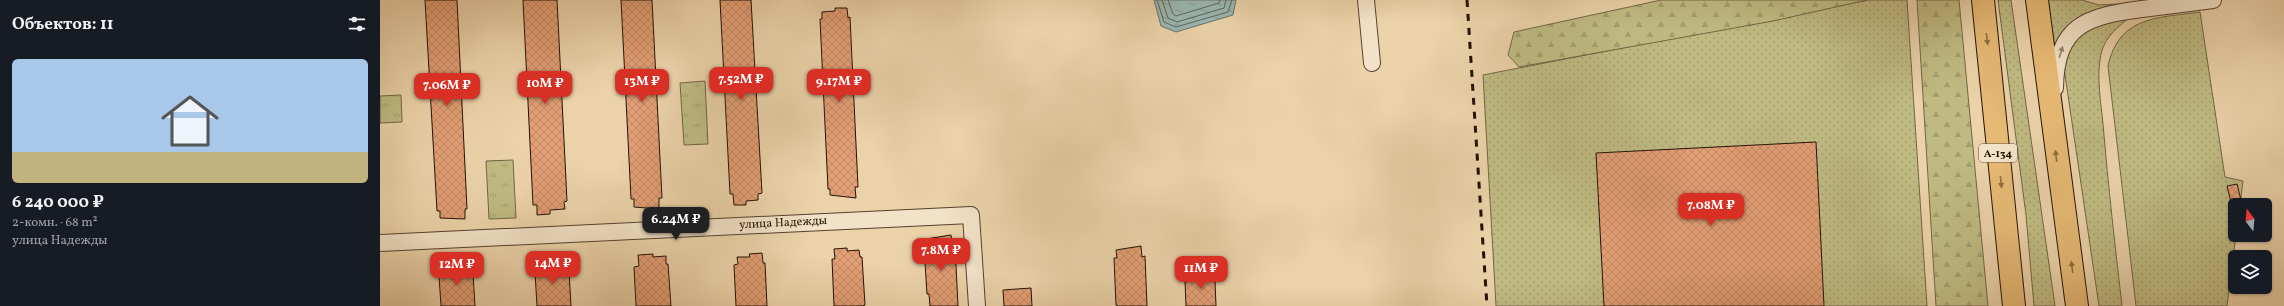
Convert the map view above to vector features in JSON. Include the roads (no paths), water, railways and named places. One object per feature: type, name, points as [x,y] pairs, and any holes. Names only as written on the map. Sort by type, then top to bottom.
[{"type":"highway","name":"А-134","points":[[1983,0],[2014,306]]},
{"type":"highway","points":[[2037,0],[2059,181],[2077,306]]},
{"type":"street","points":[[1366,0],[1372,63]]},
{"type":"street","points":[[2054,132],[2057,109],[2056,69],[2063,44],[2072,32],[2084,22],[2099,16],[2212,0]]},
{"type":"street","name":"улица Надежды","points":[[380,243],[971,215],[977,306]]},
{"type":"water","points":[[1154,0],[1236,0],[1233,15],[1176,32],[1161,26]]},
{"type":"railway","points":[[1467,0],[1487,306]]}]
